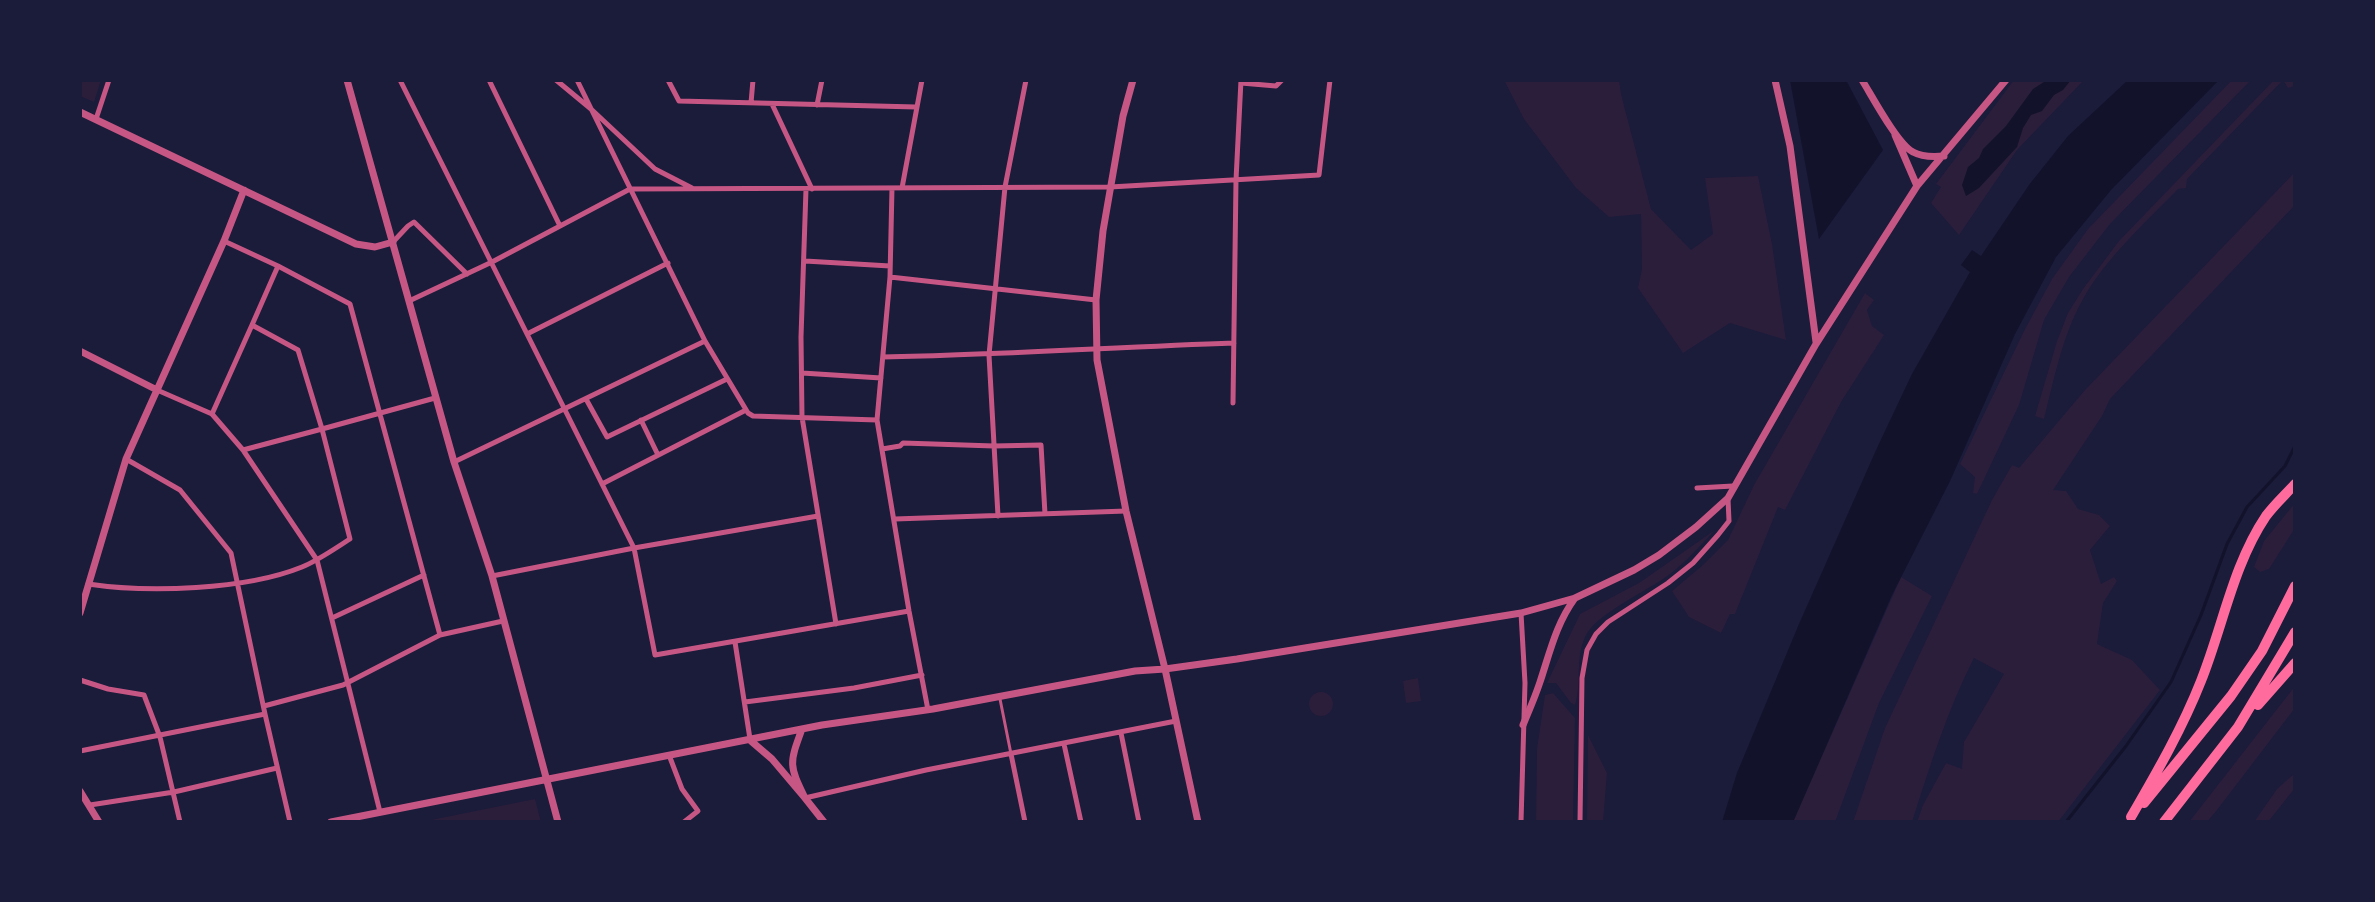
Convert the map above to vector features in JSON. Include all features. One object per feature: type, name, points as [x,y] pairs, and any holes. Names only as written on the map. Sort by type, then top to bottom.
[{"type":"highway","points":[[2129,820],[2181,728],[2218,638],[2248,549],[2267,514],[2295,484]]},
{"type":"highway","points":[[2129,820],[2231,696],[2262,651],[2295,586]]},
{"type":"highway","points":[[2238,727],[2295,632]]},
{"type":"highway","points":[[2164,822],[2238,727],[2295,663]]},
{"type":"street","points":[[96,119],[109,80]]},
{"type":"street","points":[[347,80],[435,398],[492,576],[558,822]]},
{"type":"street","points":[[400,80],[634,548],[655,655],[909,611]]},
{"type":"street","points":[[489,80],[560,226]]},
{"type":"street","points":[[556,80],[655,169],[695,189]]},
{"type":"street","points":[[577,80],[705,341],[746,410],[753,416],[877,420]]},
{"type":"street","points":[[668,80],[679,101],[916,107]]},
{"type":"street","points":[[751,103],[753,80]]},
{"type":"street","points":[[817,105],[822,80]]},
{"type":"street","points":[[902,188],[922,80]]},
{"type":"street","points":[[998,516],[989,355],[1005,187],[1026,80]]},
{"type":"street","points":[[1133,80],[1110,187],[1096,300],[1096,347],[1107,424],[1198,822]]},
{"type":"street","points":[[1233,403],[1236,180],[1241,82],[1276,86],[1282,80]]},
{"type":"street","points":[[409,301],[492,262],[630,189],[1110,187],[1319,175],[1330,80]]},
{"type":"street","points":[[1775,80],[1790,146],[1816,344]]},
{"type":"street","points":[[1862,80],[1895,133],[1912,152],[1944,156]]},
{"type":"street","points":[[1580,822],[1582,678],[1587,650],[1596,634],[1608,622],[1693,563],[1729,521],[1728,498],[1733,486],[1816,344],[1917,186],[2006,80]]},
{"type":"street","points":[[772,104],[809,189],[802,417],[836,624]]},
{"type":"street","points":[[80,112],[356,244],[375,247],[393,242],[414,222],[467,274]]},
{"type":"street","points":[[1895,133],[1917,186]]},
{"type":"street","points":[[892,188],[890,277],[877,420],[928,710]]},
{"type":"street","points":[[80,613],[126,459],[244,190]]},
{"type":"street","points":[[224,241],[350,304],[440,635]]},
{"type":"street","points":[[805,261],[890,266]]},
{"type":"street","points":[[527,334],[668,263]]},
{"type":"street","points":[[212,414],[278,266]]},
{"type":"street","points":[[890,277],[1096,300]]},
{"type":"street","points":[[88,584],[121,589],[237,584],[300,568],[350,539],[298,350],[252,325]]},
{"type":"street","points":[[454,462],[705,341]]},
{"type":"street","points":[[883,357],[1234,343]]},
{"type":"street","points":[[80,351],[212,414],[243,450],[317,560],[381,813]]},
{"type":"street","points":[[802,372],[881,378]]},
{"type":"street","points":[[586,399],[607,437],[727,379]]},
{"type":"street","points":[[243,450],[435,398]]},
{"type":"street","points":[[602,484],[746,410]]},
{"type":"street","points":[[641,420],[658,455]]},
{"type":"street","points":[[882,449],[903,443],[1041,445],[1045,514]]},
{"type":"street","points":[[126,459],[180,490],[231,553],[290,822]]},
{"type":"street","points":[[1697,488],[1733,486]]},
{"type":"street","points":[[331,822],[802,729],[928,710],[1135,671],[1165,669],[1521,613],[1575,598],[1634,570],[1696,527],[1728,498]]},
{"type":"street","points":[[895,519],[1126,511]]},
{"type":"street","points":[[492,576],[818,516]]},
{"type":"street","points":[[332,618],[424,575]]},
{"type":"street","points":[[1523,725],[1563,614],[1575,598]]},
{"type":"street","points":[[1521,613],[1525,683],[1521,822]]},
{"type":"street","points":[[264,706],[348,682],[440,635],[503,621]]},
{"type":"street","points":[[735,642],[751,741],[772,759],[824,822]]},
{"type":"street","points":[[745,702],[854,688],[922,675]]},
{"type":"street","points":[[80,680],[144,695],[160,737],[180,822]]},
{"type":"street","points":[[80,751],[265,714]]},
{"type":"street","points":[[805,798],[926,770],[1176,721]]},
{"type":"street","points":[[802,729],[791,765],[805,798]]},
{"type":"street","points":[[1121,733],[1139,822]]},
{"type":"street","points":[[1064,744],[1081,822]]},
{"type":"street","points":[[1011,754],[1025,822]]},
{"type":"street","points":[[669,755],[682,789],[698,811],[684,822]]},
{"type":"street","points":[[90,805],[174,792],[277,768]]},
{"type":"street","points":[[80,791],[99,822]]},
{"type":"lane","points":[[1000,696],[1011,754]]},
{"type":"shaded area","points":[[80,80],[101,80],[94,102],[80,96]]},
{"type":"shaded area","points":[[1504,80],[1619,80],[1651,209],[1691,250],[1713,234],[1705,178],[1758,176],[1786,340],[1730,323],[1683,353],[1638,288],[1642,269],[1641,214],[1609,217],[1576,188],[1524,119]]},
{"type":"shaded area","points":[[1790,80],[1846,80],[1883,150],[1819,239]]},
{"type":"shaded area","points":[[2014,80],[2084,80],[2017,150],[1959,235],[1931,203],[1941,187],[1936,184]]},
{"type":"shaded area","points":[[2047,80],[2071,80],[2042,111],[2031,115],[2017,147],[1979,188],[1966,196],[1962,185],[1968,167],[2006,126],[2033,89]]},
{"type":"shaded area","points":[[2128,80],[2219,80],[2111,190],[2056,257],[2015,334],[1950,481],[1892,595],[1793,822],[1722,822],[1737,773],[1877,448],[1912,374],[1970,272],[1961,265],[1972,250],[1981,256],[2029,185],[2068,136]]},
{"type":"shaded area","points":[[2232,80],[2251,80],[2110,224],[2069,277],[2044,320],[2019,405],[1977,494],[1973,493],[1975,477],[1960,464],[2052,279],[2088,229]]},
{"type":"shaded area","points":[[2274,80],[2283,80],[2187,179],[2186,188],[2178,189],[2126,242],[2091,286],[2069,329],[2044,419],[2035,416],[2057,341],[2068,313],[2083,289],[2119,241]]},
{"type":"shaded area","points":[[2283,80],[2295,80],[2295,86],[2288,88]]},
{"type":"shaded area","points":[[2295,172],[2295,205],[2110,399],[2053,490],[2066,491],[2078,509],[2099,515],[2110,526],[2090,550],[2101,584],[2114,577],[2117,581],[2103,603],[2097,644],[2132,660],[2160,690],[2058,822],[1917,822],[1946,763],[1962,769],[1964,742],[2004,674],[1974,658],[1947,718],[1912,822],[1853,822],[1885,728],[1992,500],[2012,465],[2019,468],[2085,390]]},
{"type":"shaded area","points":[[1865,293],[1874,300],[1867,310],[1872,326],[1884,335],[1841,402],[1785,510],[1778,507],[1735,614],[1730,614],[1721,633],[1689,617],[1672,591],[1728,540],[1754,485]]},
{"type":"shaded area","points":[[2295,503],[2295,528],[2269,569],[2260,572],[2254,567],[2264,541]]},
{"type":"shaded area","points":[[1715,530],[1670,574],[1610,611],[1591,628],[1580,654],[1575,705],[1556,683],[1547,683],[1580,614],[1639,583]]},
{"type":"shaded area","points":[[1901,577],[1932,596],[1879,703],[1835,822],[1793,822]]},
{"type":"shaded area","points":[[1418,678],[1421,701],[1406,703],[1403,681]]},
{"type":"shaded area","points":[[2295,686],[2295,708],[2217,810],[2207,822],[2189,822]]},
{"type":"shaded area","points":[[1321,692],[1332,699],[1333,704],[1326,715],[1321,716],[1310,709],[1309,704],[1316,693]]},
{"type":"shaded area","points":[[1553,693],[1575,718],[1573,822],[1536,822],[1537,749],[1545,695]]},
{"type":"shaded area","points":[[1588,735],[1607,773],[1603,822],[1587,822]]},
{"type":"shaded area","points":[[2295,773],[2295,788],[2268,822],[2254,822],[2277,789]]},
{"type":"shaded area","points":[[535,799],[541,822],[421,822]]},
{"type":"waterway","points":[[2066,822],[2171,682],[2201,615],[2227,544],[2247,507],[2285,466],[2295,446]]}]
